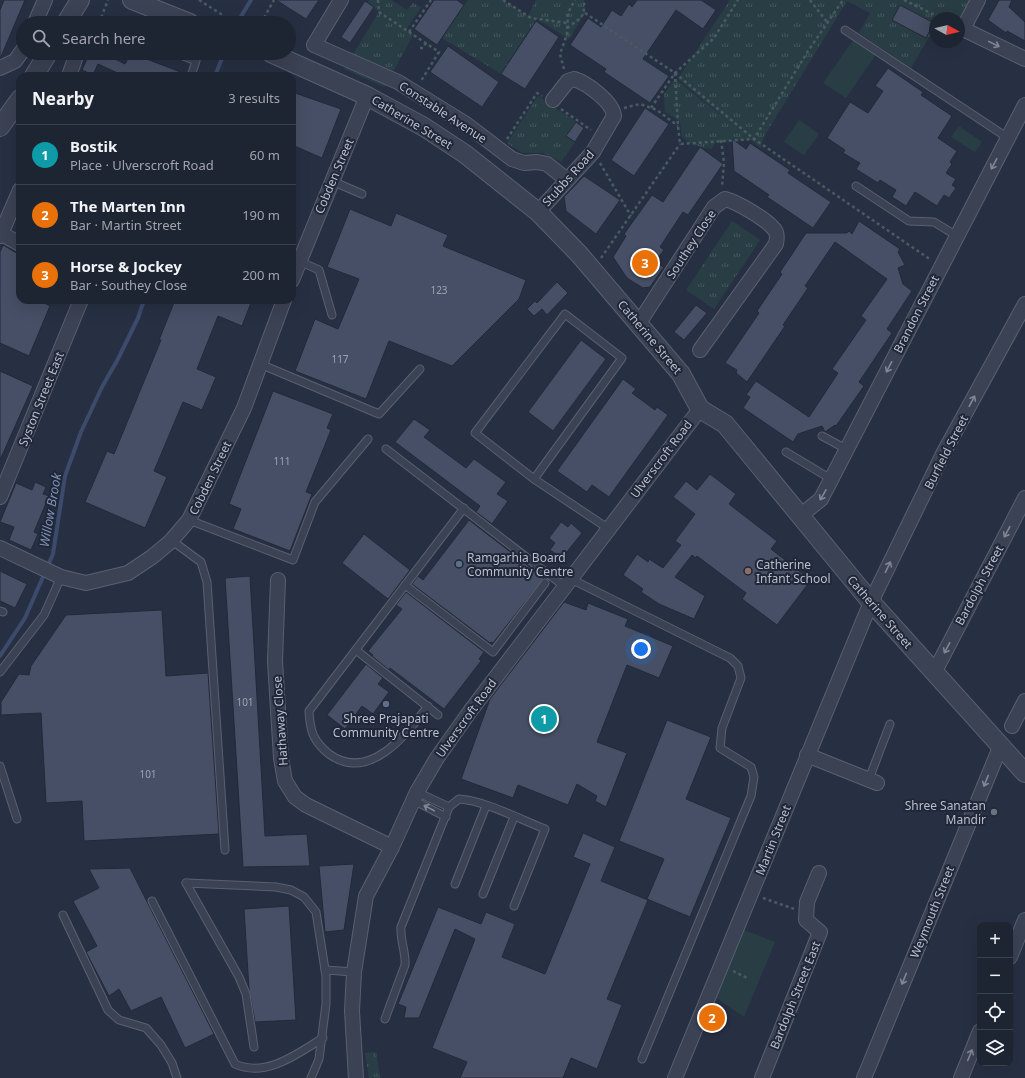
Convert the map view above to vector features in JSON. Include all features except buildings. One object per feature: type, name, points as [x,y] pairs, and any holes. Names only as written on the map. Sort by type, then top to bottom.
[{"type":"street","points":[[38,16],[45,0]]},
{"type":"street","points":[[70,16],[80,0]]},
{"type":"street","points":[[132,0],[172,16]]},
{"type":"street","name":"Constable Avenue","points":[[341,0],[314,45],[398,82],[466,124],[518,162],[547,164],[568,180]]},
{"type":"street","points":[[978,0],[963,29],[1025,59]]},
{"type":"street","points":[[0,68],[16,59]]},
{"type":"street","points":[[36,72],[44,60]]},
{"type":"street","points":[[70,72],[74,60]]},
{"type":"street","name":"Catherine Street","points":[[287,60],[367,96],[424,127],[465,154],[538,212],[593,270],[682,374],[700,409],[725,424],[800,516],[824,548],[934,673],[1025,773]]},
{"type":"street","points":[[553,102],[568,81],[574,79],[581,82],[608,102],[614,110]]},
{"type":"street","name":"Cobden Street","points":[[296,269],[367,96]]},
{"type":"street","points":[[0,127],[16,105]]},
{"type":"street","name":"Brandon Street","points":[[800,516],[821,498],[1025,105]]},
{"type":"street","name":"Stubbs Road","points":[[538,212],[593,152],[612,120],[614,110]]},
{"type":"street","points":[[16,199],[0,234],[16,242]]},
{"type":"street","name":"Southey Close","points":[[639,323],[714,207],[725,199],[736,202],[774,228],[778,238],[776,244],[700,350]]},
{"type":"street","name":"Syston Street East","points":[[0,497],[79,304]]},
{"type":"street","name":"Cobden Street","points":[[0,548],[61,578],[86,582],[128,573],[152,557],[171,540],[189,520],[244,408],[282,304]]},
{"type":"street","name":"Burfield Street","points":[[871,602],[944,452],[1025,304]]},
{"type":"street","name":"Ulverscroft Road","points":[[356,1078],[352,1011],[354,972],[366,896],[392,847],[415,796],[437,758],[463,722],[700,409]]},
{"type":"street","name":"Bardolph Street","points":[[934,673],[1025,498]]},
{"type":"street","name":"Hathaway Close","points":[[278,580],[275,661],[281,758],[285,781],[295,797],[306,805],[392,847]]},
{"type":"street","name":"Martin Street","points":[[675,1078],[871,602]]},
{"type":"street","points":[[1012,726],[1025,701]]},
{"type":"street","name":"Weymouth Street","points":[[864,1078],[1001,745]]},
{"type":"street","points":[[807,755],[873,781]]},
{"type":"street","points":[[806,914],[807,902],[819,873]]},
{"type":"street","name":"Bardolph Street East","points":[[762,1078],[820,932],[806,920],[806,914]]},
{"type":"street","points":[[1013,950],[1025,920]]},
{"type":"street","points":[[961,1078],[977,1038]]},
{"type":"lane","points":[[846,30],[1008,138]]},
{"type":"lane","points":[[192,72],[196,61],[194,60]]},
{"type":"lane","points":[[332,182],[362,194]]},
{"type":"lane","points":[[856,186],[909,221],[934,222],[957,236]]},
{"type":"lane","points":[[299,261],[319,270],[332,315]]},
{"type":"lane","points":[[534,479],[622,358],[565,314],[475,433],[534,479],[609,528]]},
{"type":"lane","points":[[260,364],[379,414],[420,369]]},
{"type":"lane","points":[[822,436],[846,449]]},
{"type":"lane","points":[[189,520],[294,560],[314,502],[368,439]]},
{"type":"lane","points":[[386,449],[464,508],[568,583],[730,658],[738,666],[741,678],[722,728],[720,748],[751,767],[754,777],[751,796],[642,1059]]},
{"type":"lane","points":[[786,452],[831,479]]},
{"type":"lane","points":[[428,706],[407,735],[381,755],[366,763],[347,763],[327,752],[318,745],[310,729],[309,711],[464,508]]},
{"type":"lane","points":[[171,540],[201,562],[207,582],[225,850]]},
{"type":"lane","points":[[0,672],[44,615],[61,578]]},
{"type":"lane","points":[[405,585],[493,652],[545,583]]},
{"type":"lane","points":[[356,650],[438,715]]},
{"type":"lane","points":[[873,781],[890,724]]},
{"type":"lane","points":[[0,766],[17,820]]},
{"type":"lane","points":[[415,796],[449,808]]},
{"type":"lane","points":[[415,796],[446,817]]},
{"type":"lane","points":[[385,1019],[405,965],[406,956],[400,940],[401,927],[449,808],[459,799],[486,806],[545,829],[514,906]]},
{"type":"lane","points":[[455,884],[486,806]]},
{"type":"lane","points":[[483,894],[514,817]]},
{"type":"lane","points":[[254,1047],[244,988],[186,883],[276,887],[291,890],[304,897],[316,912],[325,970],[326,1004],[323,1038],[319,1059],[311,1078]]},
{"type":"lane","points":[[152,901],[235,1064],[245,1069],[273,1066],[291,1058],[323,1038]]},
{"type":"lane","points":[[63,915],[108,1010],[119,1020],[146,1028],[161,1045],[172,1063],[177,1078]]},
{"type":"lane","points":[[325,970],[354,972]]},
{"type":"path","points":[[102,16],[108,0]]},
{"type":"path","points":[[199,0],[221,14],[220,16]]},
{"type":"path","points":[[265,16],[274,0]]},
{"type":"path","points":[[378,0],[379,12],[440,52],[414,92]]},
{"type":"path","points":[[409,32],[431,0]]},
{"type":"path","points":[[502,0],[531,18],[568,23]]},
{"type":"path","points":[[568,81],[560,54],[567,34],[568,14],[576,0]]},
{"type":"path","points":[[567,28],[581,18],[585,13],[584,0]]},
{"type":"path","points":[[651,108],[675,72],[714,38],[738,0]]},
{"type":"path","points":[[810,0],[827,22]]},
{"type":"path","points":[[754,139],[827,22],[843,0]]},
{"type":"path","points":[[904,0],[929,12]]},
{"type":"path","points":[[585,13],[675,72],[754,139],[941,266]]},
{"type":"path","points":[[420,48],[423,48],[426,43]]},
{"type":"path","points":[[593,270],[680,144],[675,72]]},
{"type":"path","points":[[500,150],[537,93],[553,102],[601,137]]},
{"type":"path","points":[[614,110],[640,104],[657,110],[678,126]]},
{"type":"path","points":[[680,144],[721,140],[754,139]]},
{"type":"path","points":[[721,140],[724,162],[721,184],[725,199]]},
{"type":"path","points":[[593,152],[631,216]]},
{"type":"path","points":[[751,894],[806,914]]},
{"type":"green space","points":[[369,0],[391,0],[407,10],[413,3],[421,7],[406,30],[413,35],[385,87],[344,69],[379,12],[368,3]]},
{"type":"green space","points":[[468,0],[503,0],[528,16],[536,0],[584,0],[585,13],[569,39],[537,19],[501,74],[442,38]]},
{"type":"green space","points":[[730,0],[970,0],[963,12],[929,12],[929,37],[911,68],[859,33],[870,13],[847,1],[763,138],[761,148],[750,139],[715,143],[712,149],[693,145],[682,137],[680,121],[665,112],[664,94],[675,79],[742,132],[678,79]]},
{"type":"green space","points":[[854,39],[876,54],[846,98],[823,83]]},
{"type":"green space","points":[[538,96],[576,122],[566,136],[575,142],[561,162],[544,153],[523,153],[507,143]]},
{"type":"green space","points":[[799,120],[819,134],[804,155],[784,142]]},
{"type":"green space","points":[[959,126],[982,142],[975,152],[951,137]]},
{"type":"green space","points":[[732,221],[760,240],[714,309],[686,290]]},
{"type":"green space","points":[[739,928],[775,942],[744,1017],[712,995]]},
{"type":"green space","points":[[376,1052],[380,1078],[369,1078],[365,1053]]},
{"type":"waterway","name":"Willow Brook","points":[[241,16],[251,0]]},
{"type":"waterway","name":"Willow Brook","points":[[217,72],[221,60]]},
{"type":"waterway","name":"Willow Brook","points":[[0,656],[25,618],[53,554],[65,476],[81,432],[102,387],[118,359],[138,318],[143,304]]},
{"type":"place","name":"Horse & Jockey","points":[[645,263]]},
{"type":"place","name":"Ramgarhia Board Community Centre","points":[[459,564]]},
{"type":"place","name":"Catherine Infant School","points":[[748,571]]},
{"type":"place","name":"Shree Prajapati Community Centre","points":[[386,704]]},
{"type":"place","name":"Bostik","points":[[544,719]]},
{"type":"place","name":"Shree Sanatan Mandir","points":[[994,812]]},
{"type":"place","name":"The Marten Inn","points":[[712,1018]]}]
